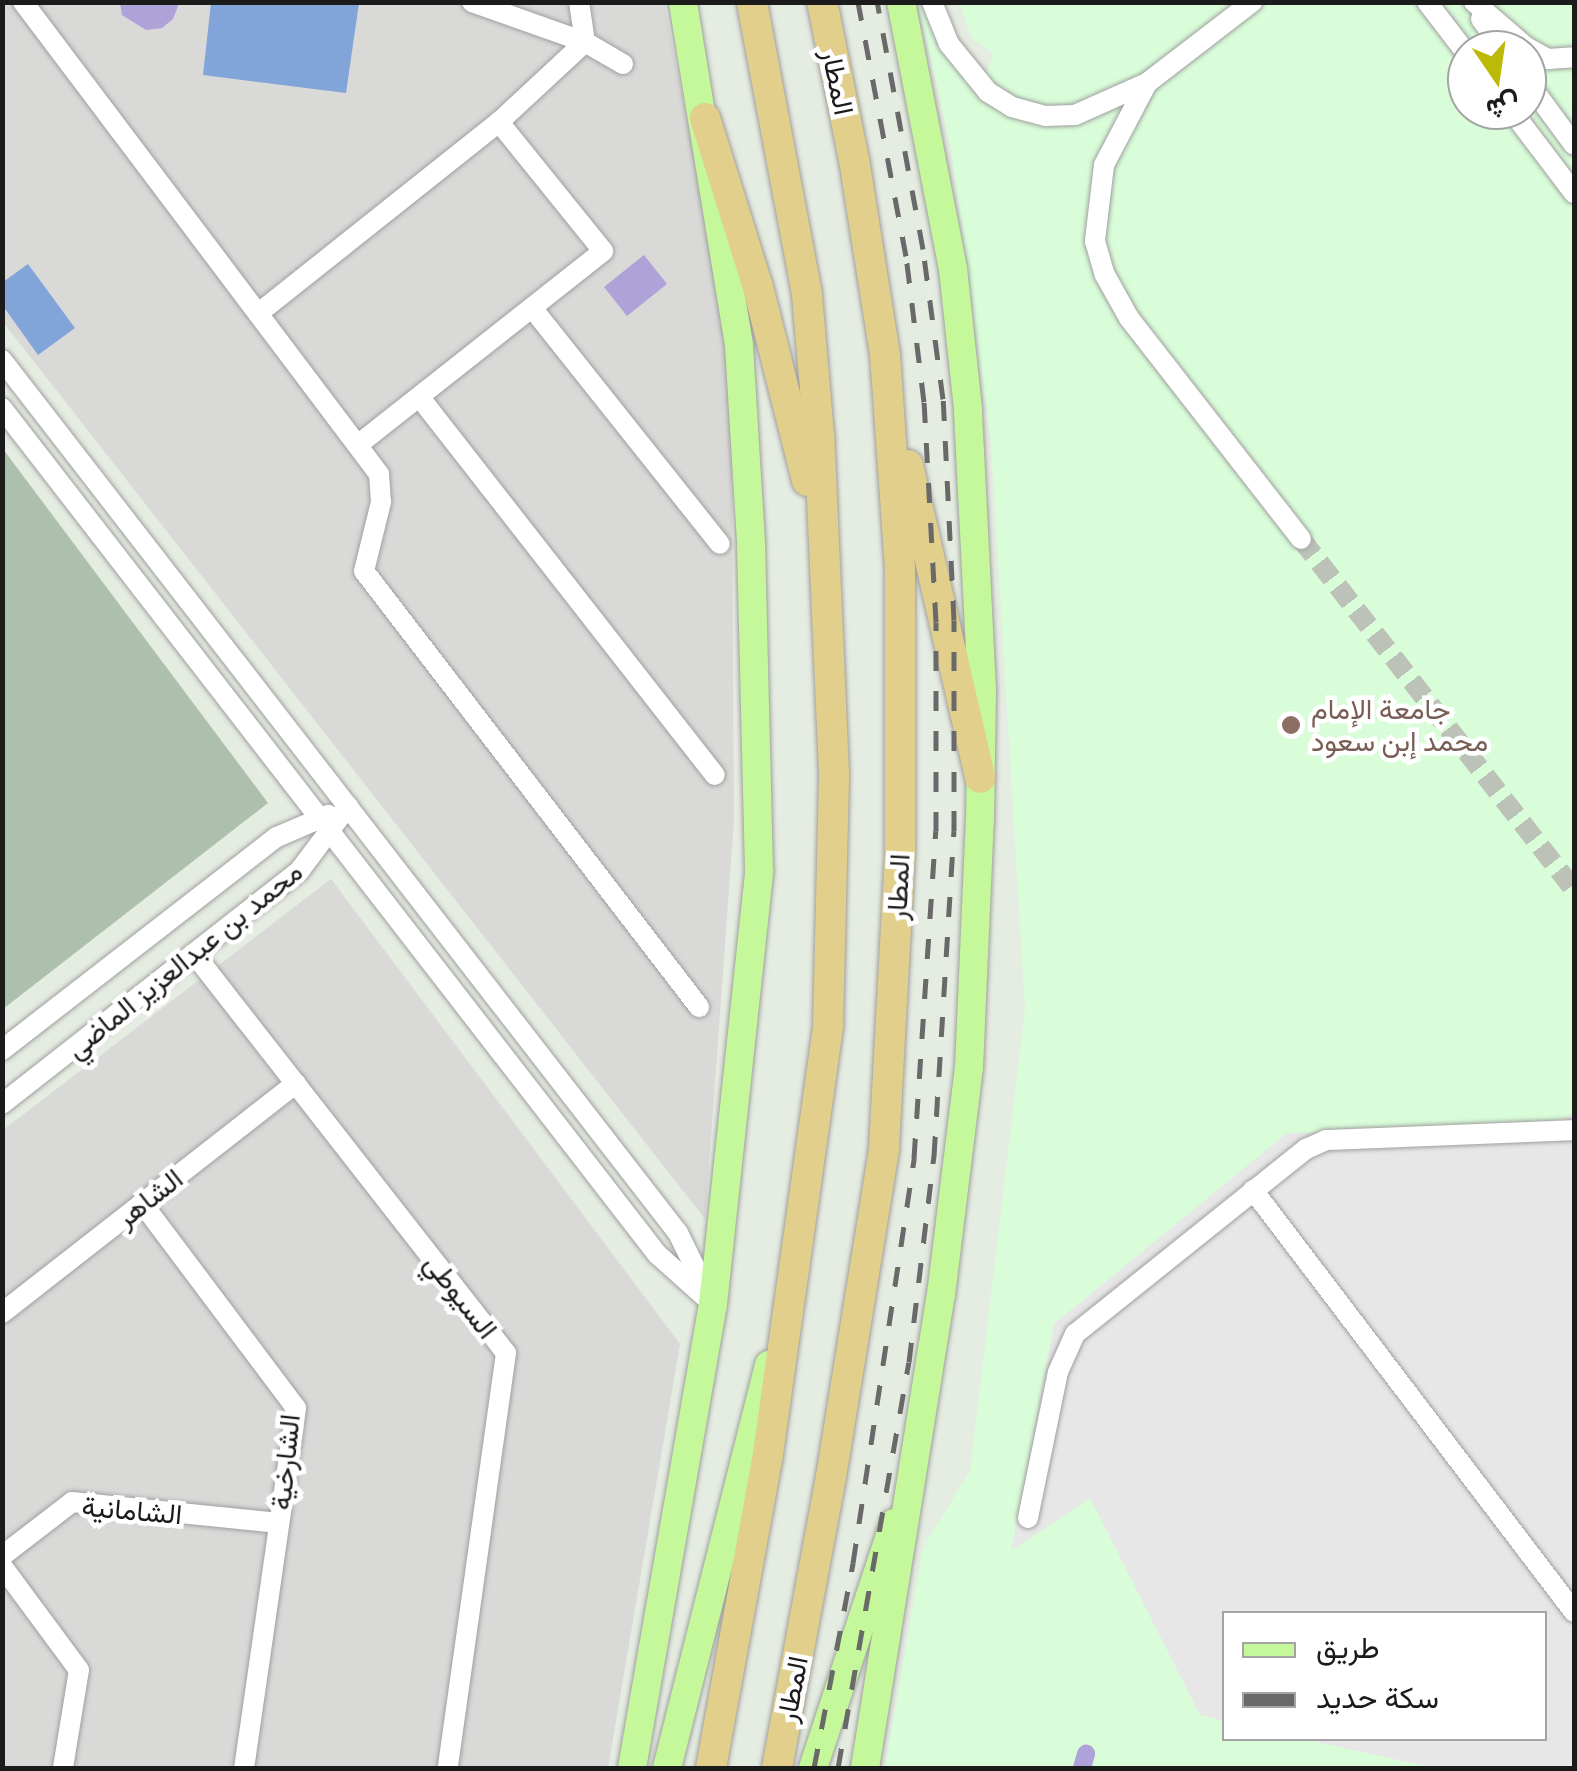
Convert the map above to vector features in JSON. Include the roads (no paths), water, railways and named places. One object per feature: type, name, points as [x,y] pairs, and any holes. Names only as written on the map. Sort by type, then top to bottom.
[{"type":"highway","points":[[711,1768],[768,1454],[828,1025],[834,772],[820,528],[819,435],[807,294],[752,2]]},
{"type":"highway","name":"المطار","points":[[777,1768],[831,1477],[884,1148],[900,850],[900,588],[885,355],[854,160],[822,2]]},
{"type":"highway","points":[[705,118],[758,287],[820,528]]},
{"type":"highway","points":[[885,355],[980,778]]},
{"type":"main road","points":[[632,1768],[713,1304],[758,871],[751,542],[739,345],[705,118],[682,2]]},
{"type":"main road","points":[[864,1768],[917,1454],[968,1068],[982,688],[968,409],[953,269],[902,2]]},
{"type":"main road","points":[[667,1768],[797,1252]]},
{"type":"main road","points":[[813,1768],[917,1454]]},
{"type":"street","points":[[23,2],[379,474],[381,502],[364,571],[700,1006]]},
{"type":"street","points":[[472,2],[585,42],[623,64]]},
{"type":"street","points":[[579,2],[585,42]]},
{"type":"street","points":[[932,2],[949,44],[968,72],[988,92],[1012,107],[1046,116],[1075,115],[1147,83],[1252,2]]},
{"type":"street","points":[[1222,23],[1240,2]]},
{"type":"street","points":[[1427,2],[1449,30]]},
{"type":"street","points":[[1472,2],[1491,30]]},
{"type":"street","points":[[1472,2],[1536,53],[1548,59],[1574,56]]},
{"type":"street","points":[[260,312],[499,122],[585,42]]},
{"type":"street","points":[[1147,83],[1104,164],[1095,241],[1105,275],[1129,318],[1302,538]]},
{"type":"street","points":[[1547,108],[1574,145]]},
{"type":"street","points":[[360,444],[533,310],[603,250],[499,122]]},
{"type":"street","points":[[1526,130],[1574,192]]},
{"type":"street","points":[[533,310],[720,544]]},
{"type":"street","points":[[2,360],[678,1233],[713,1304]]},
{"type":"street","points":[[421,399],[715,775]]},
{"type":"street","points":[[2,408],[657,1254],[713,1304]]},
{"type":"street","name":"محمد بن عبدالعزيز الماضي","points":[[2,1104],[300,870],[326,826],[348,806]]},
{"type":"street","name":"محمد بن عبدالعزيز الماضي","points":[[2,1050],[276,837],[326,826]]},
{"type":"street","name":"السيوطي","points":[[196,954],[506,1353],[448,1768]]},
{"type":"street","name":"الشاهر","points":[[2,1313],[296,1083]]},
{"type":"street","points":[[1028,1518],[1058,1372],[1075,1334],[1306,1149],[1326,1140],[1574,1130]]},
{"type":"street","points":[[1253,1190],[1574,1612]]},
{"type":"street","name":"الشارخية","points":[[142,1203],[296,1408],[244,1768]]},
{"type":"street","name":"الشامانية","points":[[2,1556],[72,1502],[279,1524]]},
{"type":"street","points":[[2,1566],[79,1670],[63,1768]]},
{"type":"waterway","points":[[1082,1768],[1086,1754]]},
{"type":"tunnel","points":[[1301,539],[1574,890]]},
{"type":"railway","points":[[814,1768],[853,1563],[914,1158],[936,831],[936,622],[924,402],[906,256],[858,2]]},
{"type":"railway","points":[[838,1768],[909,1362],[934,1156],[954,831],[954,620],[943,399],[923,249],[877,2]]},
{"type":"place","name":"جامعة الإمام محمد إبن سعود","points":[[1291,725]]}]
